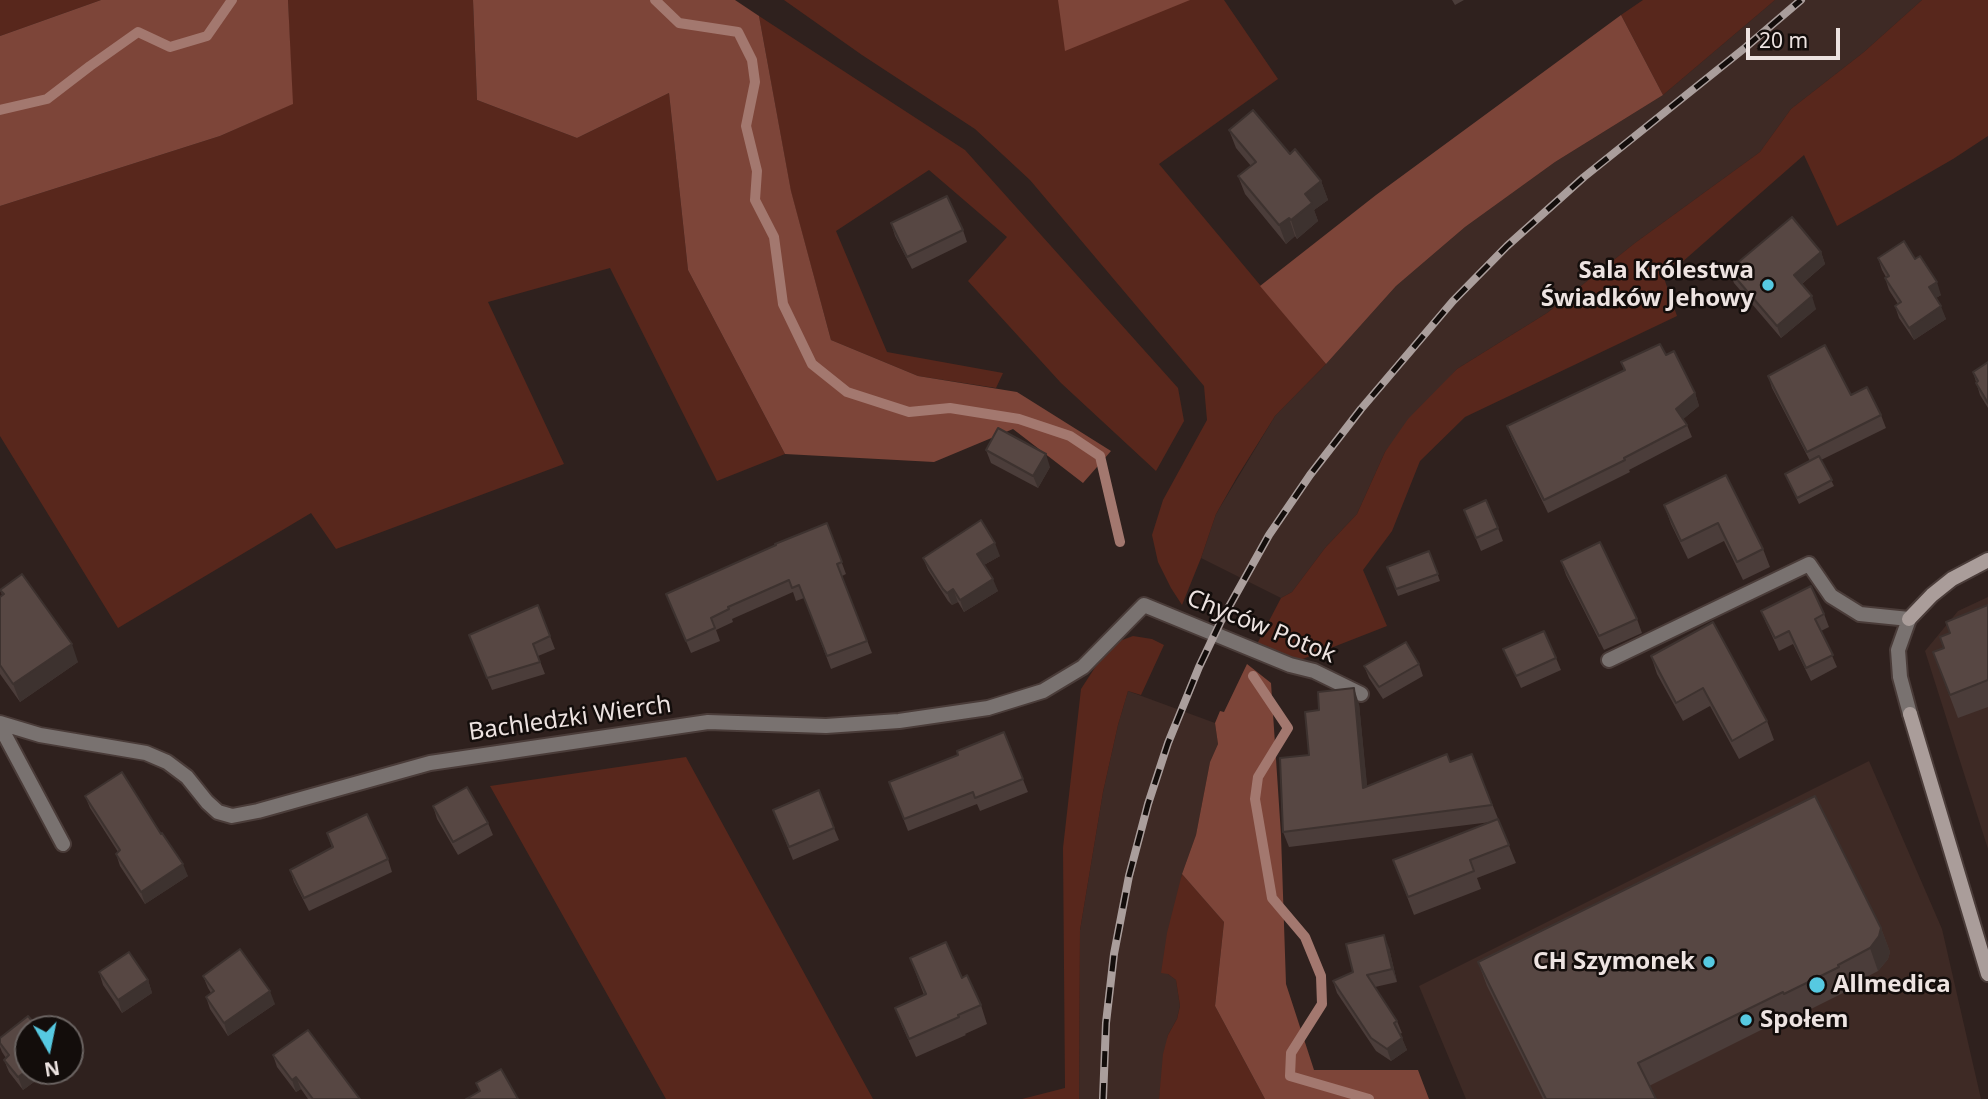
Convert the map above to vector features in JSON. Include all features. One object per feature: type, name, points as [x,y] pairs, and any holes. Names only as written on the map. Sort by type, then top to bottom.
[{"type":"street","points":[[1988,560],[1952,579],[1932,595],[1909,619],[1898,650],[1900,677],[1910,714],[1988,974]]},
{"type":"street","points":[[1609,660],[1809,564],[1831,596],[1860,614],[1909,619]]},
{"type":"street","name":"Chyców Potok","points":[[1143,605],[1290,665],[1314,671],[1360,694]]},
{"type":"street","name":"Bachledzki Wierch","points":[[0,725],[40,735],[146,753],[167,762],[187,777],[207,802],[218,811],[232,816],[430,763],[708,722],[826,726],[899,721],[988,708],[1043,691],[1083,667],[1143,605]]},
{"type":"street","points":[[0,725],[63,844]]},
{"type":"shaded area","points":[[0,0],[101,0],[0,36]]},
{"type":"shaded area","points":[[101,0],[288,0],[293,104],[220,136],[0,206],[0,36]]},
{"type":"shaded area","points":[[288,0],[473,0],[477,100],[577,138],[669,93],[688,270],[785,454],[717,481],[610,268],[488,302],[564,464],[336,549],[311,513],[118,628],[0,436],[0,206],[220,136],[292,104]]},
{"type":"shaded area","points":[[473,0],[735,0],[759,16],[791,191],[831,340],[918,376],[1017,392],[1111,451],[1083,483],[1013,429],[934,462],[785,454],[688,270],[669,93],[577,138],[477,100]]},
{"type":"shaded area","points":[[784,0],[1224,0],[1278,79],[1159,164],[1326,364],[1275,416],[1237,477],[1216,514],[1182,605],[1158,562],[1152,535],[1163,500],[1207,420],[1204,386],[1030,180],[975,129]]},
{"type":"shaded area","points":[[1058,0],[1190,0],[1065,51]]},
{"type":"shaded area","points":[[1643,0],[1775,0],[1663,95],[1621,15]]},
{"type":"shaded area","points":[[1775,0],[1922,0],[1864,52],[1791,109],[1760,152],[1635,243],[1547,313],[1457,369],[1385,452],[1357,514],[1325,548],[1292,592],[1281,598],[1201,558],[1216,514],[1275,416],[1396,286],[1465,227],[1555,162],[1663,95]]},
{"type":"shaded area","points":[[1922,0],[1988,0],[1988,136],[1837,226],[1804,155],[1664,278],[1677,316],[1465,417],[1420,461],[1392,531],[1363,570],[1387,626],[1295,662],[1257,644],[1281,598],[1292,592],[1325,548],[1357,514],[1385,452],[1408,419],[1457,369],[1547,313],[1635,243],[1760,152],[1791,109],[1864,52]]},
{"type":"shaded area","points":[[1621,15],[1663,95],[1555,162],[1465,227],[1396,286],[1326,364],[1260,286],[1376,195]]},
{"type":"shaded area","points":[[759,16],[965,150],[1178,388],[1184,421],[1156,471],[1061,383],[968,281],[1007,237],[929,170],[836,231],[887,352],[1003,373],[996,388],[918,376],[831,340],[791,192]]},
{"type":"shaded area","points":[[1988,597],[1988,849],[1925,651],[1958,611]]},
{"type":"shaded area","points":[[1133,636],[1152,639],[1164,645],[1141,695],[1128,691],[1103,792],[1080,930],[1079,1099],[1022,1099],[1065,1088],[1063,848],[1081,689],[1107,649],[1114,643]]},
{"type":"shaded area","points":[[1247,664],[1271,683],[1281,835],[1286,984],[1314,1070],[1418,1070],[1429,1099],[1265,1099],[1215,1006],[1224,922],[1182,874],[1196,835],[1210,762],[1218,744],[1215,723],[1220,711],[1224,712]]},
{"type":"shaded area","points":[[1128,691],[1215,723],[1218,744],[1210,762],[1196,835],[1182,874],[1168,974],[1176,980],[1180,1006],[1177,1019],[1168,1035],[1159,1099],[1079,1099],[1080,930],[1103,792]]},
{"type":"shaded area","points":[[686,757],[873,1099],[666,1099],[490,786]]},
{"type":"shaded area","points":[[1869,761],[1942,929],[1981,1099],[1466,1099],[1419,986]]},
{"type":"shaded area","points":[[1182,874],[1224,922],[1215,1006],[1265,1099],[1159,1099],[1163,1054],[1180,1006],[1176,980],[1161,973],[1167,933]]},
{"type":"building","points":[[1253,110],[1290,154],[1295,149],[1321,181],[1305,194],[1312,203],[1291,220],[1289,218],[1279,225],[1238,176],[1256,162],[1229,130]]},
{"type":"building","points":[[947,196],[963,230],[907,257],[891,223]]},
{"type":"building","name":"Sala Królestwa Świadków Jehowy","points":[[1792,217],[1821,252],[1794,275],[1812,296],[1777,326],[1729,270]]},
{"type":"building","points":[[1904,241],[1915,259],[1920,256],[1937,282],[1929,287],[1941,306],[1909,328],[1895,306],[1901,302],[1885,278],[1889,276],[1878,258]]},
{"type":"building","points":[[1660,344],[1666,355],[1674,351],[1695,393],[1676,409],[1687,425],[1624,458],[1625,460],[1544,500],[1507,426],[1625,370],[1621,362]]},
{"type":"building","points":[[1825,345],[1851,395],[1867,387],[1881,415],[1807,452],[1768,376]]},
{"type":"building","points":[[1988,362],[1988,403],[1973,372]]},
{"type":"building","points":[[998,428],[1046,454],[1033,476],[986,450]]},
{"type":"building","points":[[1819,456],[1832,480],[1797,498],[1785,474]]},
{"type":"building","points":[[1726,475],[1763,549],[1737,562],[1718,523],[1681,541],[1664,505]]},
{"type":"building","points":[[1486,500],[1498,528],[1476,538],[1464,510]]},
{"type":"building","points":[[981,520],[995,543],[977,554],[993,579],[960,600],[953,589],[947,593],[943,589],[923,558]]},
{"type":"building","points":[[827,523],[842,562],[837,564],[867,641],[827,656],[799,585],[792,588],[789,580],[728,607],[729,609],[711,618],[715,628],[686,641],[666,594]]},
{"type":"building","points":[[1600,542],[1637,619],[1599,636],[1561,561]]},
{"type":"building","points":[[1429,551],[1438,574],[1396,589],[1387,567]]},
{"type":"building","points":[[22,574],[72,644],[13,684],[0,665],[0,597],[4,594],[0,590]]},
{"type":"building","points":[[1811,586],[1824,614],[1815,619],[1833,655],[1806,668],[1789,631],[1775,638],[1761,611]]},
{"type":"building","points":[[538,605],[550,636],[533,644],[540,662],[487,678],[469,635]]},
{"type":"building","points":[[1988,605],[1988,680],[1950,695],[1933,652],[1944,648],[1940,637],[1950,633],[1946,622]]},
{"type":"building","points":[[1713,622],[1767,721],[1732,741],[1703,688],[1676,703],[1651,656]]},
{"type":"building","points":[[1544,631],[1556,658],[1516,676],[1503,649]]},
{"type":"building","points":[[1406,642],[1419,664],[1379,687],[1364,666]]},
{"type":"building","points":[[1354,688],[1363,788],[1447,754],[1450,762],[1472,754],[1492,805],[1283,832],[1280,758],[1309,755],[1305,712],[1319,710],[1318,692]]},
{"type":"building","points":[[1004,732],[1023,779],[975,798],[973,792],[904,819],[889,782],[958,755],[957,751]]},
{"type":"building","points":[[122,772],[183,864],[141,892],[116,854],[120,850],[85,796]]},
{"type":"building","points":[[467,787],[488,823],[453,842],[433,806]]},
{"type":"building","points":[[819,790],[834,828],[789,847],[773,810]]},
{"type":"building","name":"CH Szymonek","points":[[1815,796],[1881,928],[1879,936],[1870,948],[1838,965],[1839,967],[1638,1063],[1656,1099],[1546,1099],[1478,962]]},
{"type":"building","points":[[367,814],[388,859],[304,898],[290,870],[333,847],[327,833]]},
{"type":"building","points":[[1498,819],[1509,845],[1470,860],[1474,871],[1408,897],[1393,860]]},
{"type":"building","points":[[1384,935],[1392,969],[1367,975],[1397,1021],[1394,1023],[1402,1038],[1387,1049],[1371,1038],[1333,981],[1353,972],[1346,944]]},
{"type":"building","points":[[946,942],[962,978],[967,975],[981,1005],[909,1039],[895,1008],[926,994],[910,958]]},
{"type":"building","points":[[240,949],[270,991],[224,1023],[206,997],[214,991],[203,976]]},
{"type":"building","points":[[129,952],[148,980],[118,1000],[99,972]]},
{"type":"building","points":[[14,1027],[14,1072],[4,1060],[9,1055],[0,1043],[0,1038]]},
{"type":"building","points":[[308,1030],[360,1099],[313,1099],[296,1077],[292,1080],[273,1055]]},
{"type":"building","points":[[501,1069],[518,1099],[466,1099],[480,1091],[476,1083]]},
{"type":"waterway","points":[[0,110],[47,99],[138,32],[170,47],[207,36],[232,0]]},
{"type":"waterway","name":"Chyców Potok","points":[[655,0],[679,23],[738,32],[752,60],[755,82],[746,126],[757,171],[755,200],[774,237],[783,304],[812,364],[847,392],[909,412],[950,408],[1019,419],[1070,436],[1100,456],[1120,542]]},
{"type":"waterway","name":"Chyców Potok","points":[[1253,676],[1288,728],[1258,777],[1255,799],[1272,898],[1305,937],[1321,976],[1322,1004],[1291,1053],[1290,1076],[1369,1099]]},
{"type":"railway","points":[[1103,1099],[1106,1023],[1114,954],[1129,876],[1148,804],[1168,743],[1199,667],[1221,621],[1269,535],[1310,475],[1361,409],[1453,301],[1507,246],[1584,177],[1801,0]]},
{"type":"place","name":"Sala Królestwa Świadków Jehowy","points":[[1768,285]]},
{"type":"place","name":"CH Szymonek","points":[[1709,962]]},
{"type":"place","name":"Allmedica","points":[[1817,985]]},
{"type":"place","name":"Społem","points":[[1746,1020]]}]
